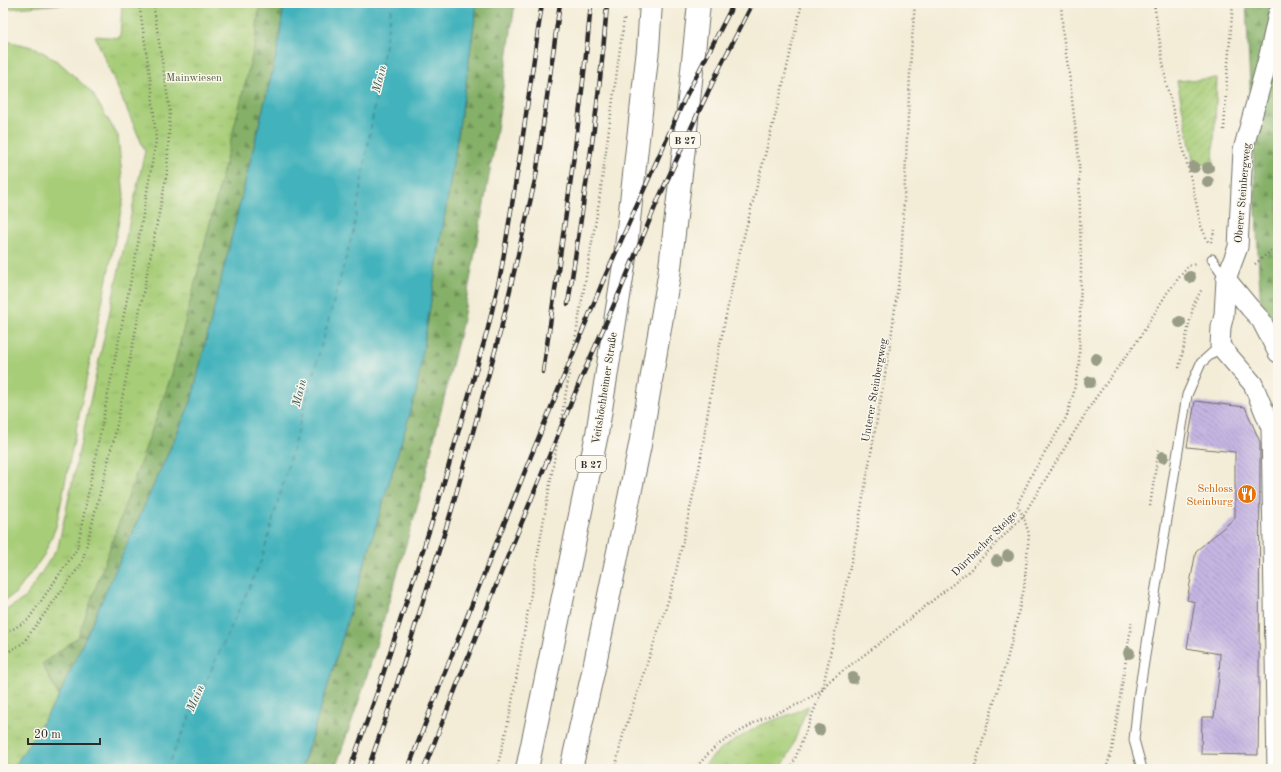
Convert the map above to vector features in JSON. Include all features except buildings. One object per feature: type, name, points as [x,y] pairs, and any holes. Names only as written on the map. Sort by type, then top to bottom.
[{"type":"highway","name":"Veitshöchheimer Straße","points":[[527,769],[598,426],[624,265],[652,3]]},
{"type":"highway","name":"B 27","points":[[571,769],[640,445],[669,276],[699,3]]},
{"type":"highway","points":[[567,769],[576,744]]},
{"type":"street","name":"Oberer Steinbergweg","points":[[1220,346],[1221,327],[1224,315],[1226,279],[1238,247],[1243,150],[1269,55],[1278,14]]},
{"type":"street","points":[[1226,279],[1261,320],[1278,353]]},
{"type":"street","points":[[1220,346],[1253,384],[1271,428],[1277,769]]},
{"type":"lane","points":[[1212,259],[1226,279]]},
{"type":"lane","points":[[1142,769],[1134,740],[1138,701],[1187,395],[1201,363],[1220,346]]},
{"type":"path","points":[[3,635],[28,620],[77,549],[136,254],[156,141],[152,90],[139,3]]},
{"type":"path","points":[[3,655],[23,643],[82,563],[115,434],[167,173],[170,112],[154,3]]},
{"type":"path","points":[[615,769],[623,735],[672,589],[699,469],[714,373],[737,263],[782,93],[802,3]]},
{"type":"path","name":"Unterer Steinbergweg","points":[[792,769],[822,690],[853,554],[889,352],[901,265],[911,52],[915,3]]},
{"type":"path","points":[[974,769],[1008,656],[1024,589],[1029,534],[1023,516],[1017,505],[1032,474],[1066,418],[1073,395],[1079,365],[1082,268],[1078,160],[1069,73],[1063,35],[1061,3]]},
{"type":"path","points":[[1154,3],[1166,83],[1192,183],[1201,226],[1210,245]]},
{"type":"path","points":[[1224,131],[1233,3]]},
{"type":"path","points":[[497,769],[512,698],[596,217],[625,15]]},
{"type":"path","name":"Dürrbacher Steige","points":[[694,769],[716,746],[759,720],[801,703],[822,690],[828,682],[876,646],[968,572],[1023,516],[1094,400],[1140,337],[1167,293],[1188,266],[1212,259]]},
{"type":"path","points":[[1167,767],[1204,769]]},
{"type":"green space","points":[[3,3],[75,3],[3,9]]},
{"type":"green space","name":"Mainwiesen","points":[[122,3],[284,3],[191,402],[59,696],[13,769],[3,769],[3,612],[25,598],[58,547],[145,151],[95,36],[120,38]]},
{"type":"green space","points":[[260,3],[284,3],[278,48],[191,402],[59,696],[42,664],[78,637],[172,374],[255,44]]},
{"type":"green space","points":[[477,3],[515,3],[495,143],[462,324],[420,497],[363,689],[335,769],[302,769],[416,393],[464,96]]},
{"type":"green space","points":[[1246,3],[1278,3],[1278,317],[1261,314]]},
{"type":"green space","points":[[3,40],[36,48],[60,63],[92,93],[118,136],[124,196],[56,527],[44,555],[17,592],[3,602]]},
{"type":"green space","points":[[1217,78],[1213,164],[1194,165],[1177,81]]},
{"type":"green space","points":[[808,706],[790,752],[781,769],[701,769],[719,750],[760,725],[794,713]]},
{"type":"water","name":"Main","points":[[284,3],[477,3],[464,96],[416,393],[329,682],[301,769],[13,769],[59,696],[191,402],[278,48]]},
{"type":"ferry route","points":[[166,769],[262,559],[353,232],[392,3]]},
{"type":"railway","points":[[350,769],[377,693],[438,503],[488,328],[501,272],[521,149],[542,3]]},
{"type":"railway","points":[[368,769],[392,700],[452,509],[501,329],[536,176],[560,3]]},
{"type":"railway","points":[[543,372],[576,142],[591,3]]},
{"type":"railway","points":[[568,304],[596,116],[607,3]]},
{"type":"railway","points":[[408,769],[531,456],[603,281],[684,100],[734,3]]},
{"type":"railway","points":[[424,769],[503,568],[580,381],[621,289],[658,200],[720,67],[753,3]]},
{"type":"place","name":"Schloss Steinburg","points":[[1247,494]]}]
